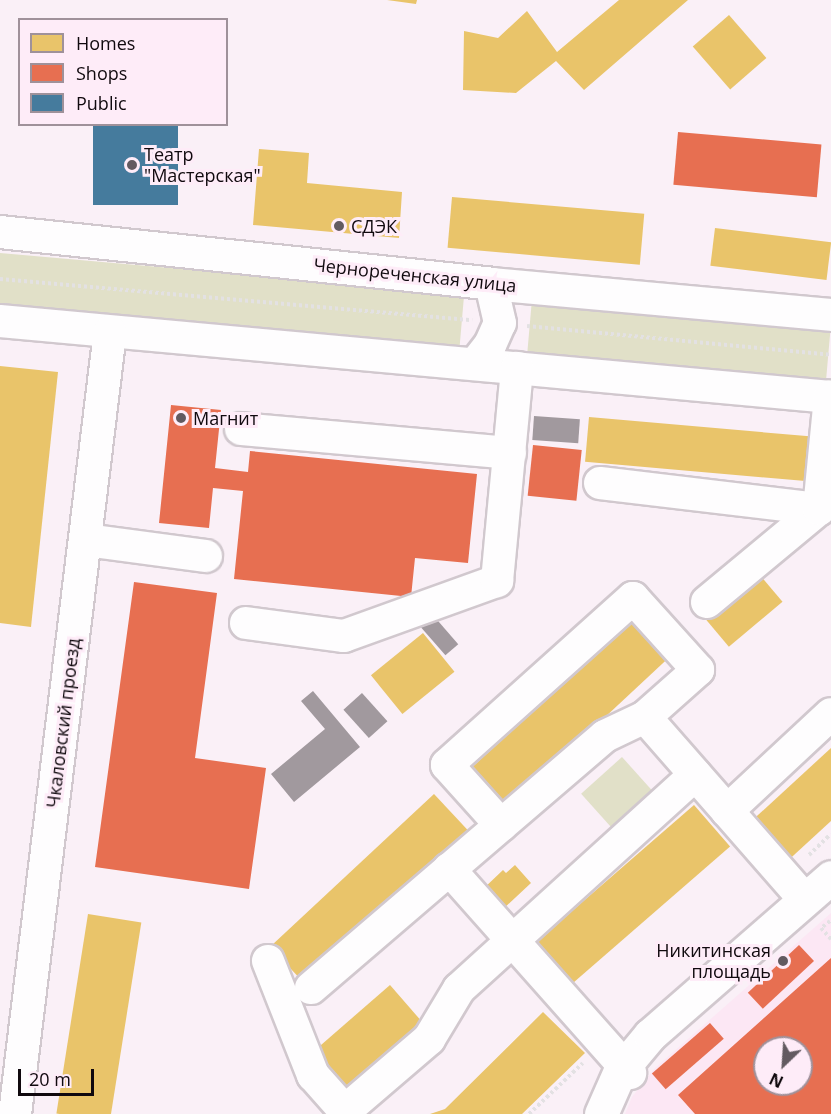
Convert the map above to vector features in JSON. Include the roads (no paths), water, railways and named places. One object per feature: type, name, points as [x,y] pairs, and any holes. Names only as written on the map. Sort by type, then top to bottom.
[{"type":"main road","points":[[601,1114],[650,1035],[831,877]]},
{"type":"street","name":"Чернореченская улица","points":[[0,232],[491,284],[831,315]]},
{"type":"street","points":[[475,364],[500,323],[491,284]]},
{"type":"street","points":[[0,321],[830,397],[819,509],[707,602]]},
{"type":"street","name":"Чкаловский проезд","points":[[15,1114],[110,332]]},
{"type":"street","points":[[246,623],[344,636],[497,581],[517,368]]},
{"type":"street","points":[[241,429],[510,453]]},
{"type":"street","points":[[600,483],[819,509]]},
{"type":"street","points":[[86,540],[206,556]]},
{"type":"street","points":[[311,988],[501,825],[604,736],[645,717],[698,670],[633,598],[447,765],[501,825]]},
{"type":"street","points":[[727,811],[831,714]]},
{"type":"street","points":[[645,717],[805,900]]},
{"type":"street","points":[[268,961],[313,1075],[345,1111],[429,1040],[459,989],[695,775]]},
{"type":"street","points":[[449,869],[627,1070]]},
{"type":"place","name":"Театр \"Мастерская\"","points":[[132,165]]},
{"type":"place","name":"СДЭК","points":[[339,226]]},
{"type":"place","name":"Магнит","points":[[181,418]]},
{"type":"place","name":"Никитинская площадь","points":[[783,961]]}]
